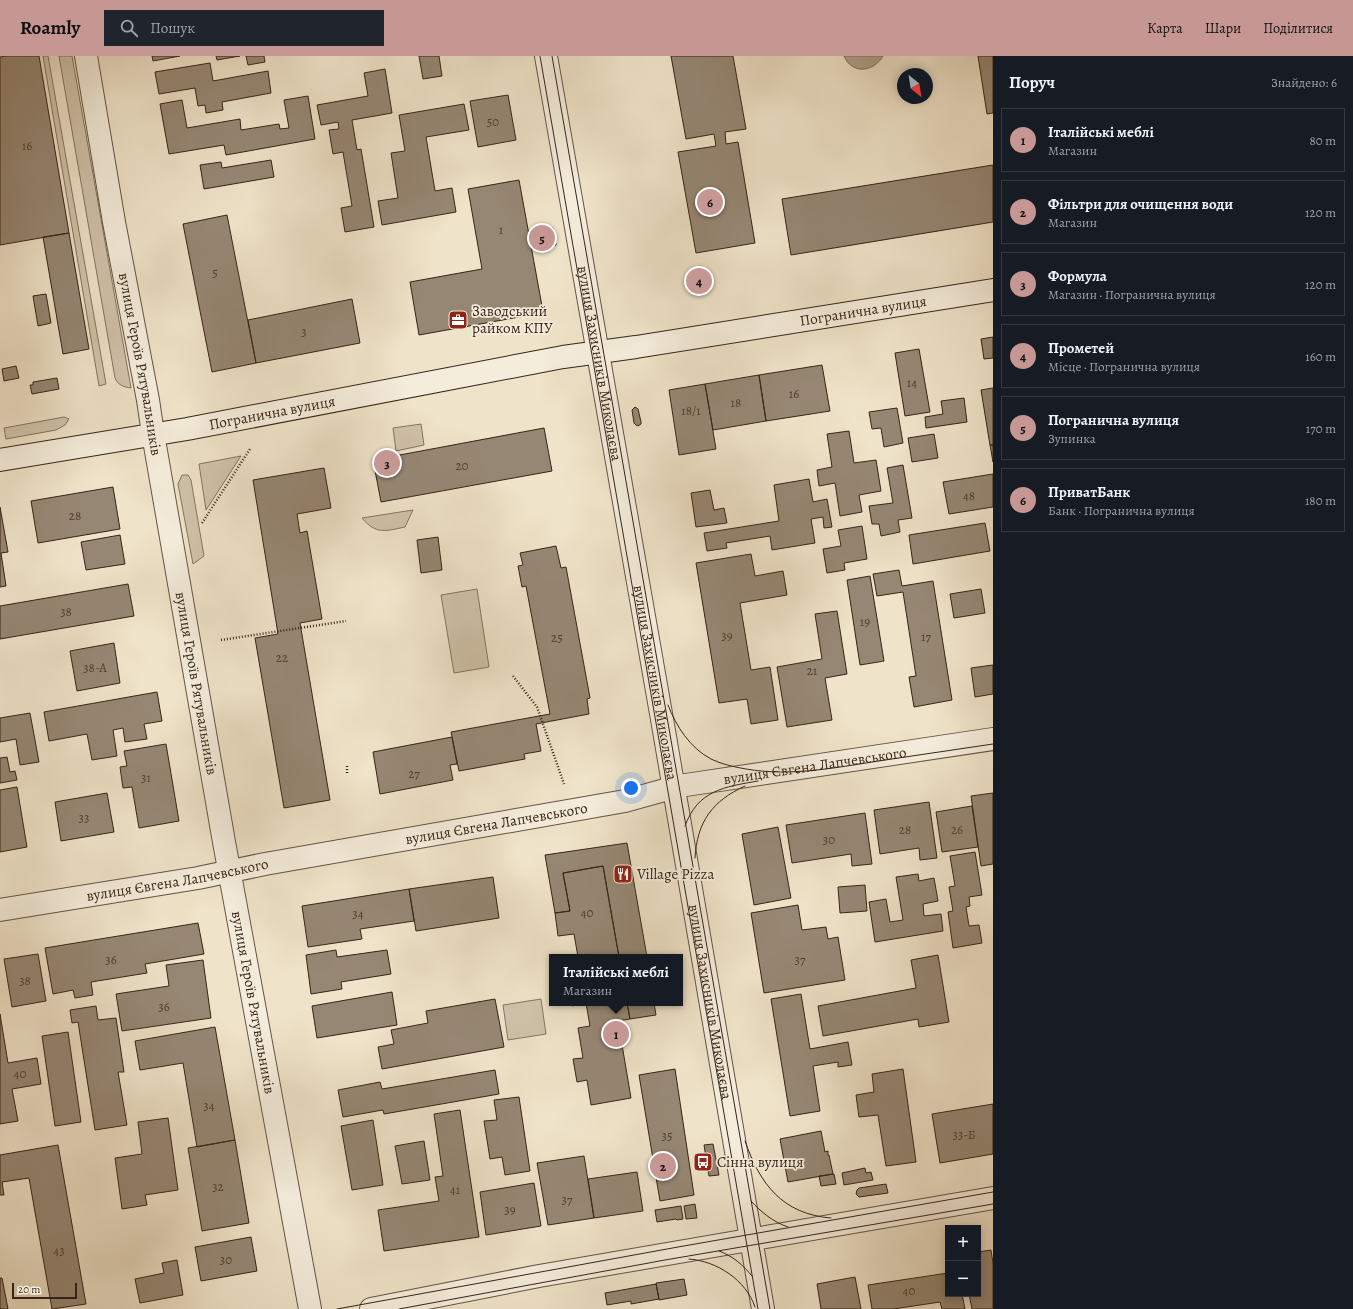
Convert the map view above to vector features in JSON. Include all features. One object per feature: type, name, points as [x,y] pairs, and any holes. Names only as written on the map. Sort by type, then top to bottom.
[{"type":"street","name":"вулиця Героїв Рятувальників","points":[[86,56],[114,222],[148,400],[230,871],[310,1309]]},
{"type":"street","name":"вулиця Захисників Миколаєва","points":[[546,56],[764,1309]]},
{"type":"street","name":"Погранична вулиця","points":[[0,460],[153,434],[564,357],[636,347],[993,290]]},
{"type":"street","name":"вулиця Євгена Лапчевського","points":[[0,910],[198,878],[230,871],[625,801],[674,787],[993,738]]},
{"type":"street","points":[[371,1309],[539,1276],[993,1198]]},
{"type":"path","points":[[202,523],[250,449]]},
{"type":"path","points":[[222,640],[346,621]]},
{"type":"path","points":[[513,676],[537,707],[564,784]]},
{"type":"path","points":[[347,773],[348,765]]},
{"type":"shaded area","points":[[43,56],[48,56],[106,384],[99,386]]},
{"type":"shaded area","points":[[59,56],[72,56],[131,388],[121,385],[115,378]]},
{"type":"shaded area","points":[[844,56],[883,56],[869,68],[857,69],[848,62]]},
{"type":"shaded area","points":[[64,417],[69,419],[65,425],[56,430],[6,439],[4,428]]},
{"type":"shaded area","points":[[421,424],[424,445],[396,451],[393,428]]},
{"type":"shaded area","points":[[241,456],[206,510],[199,464]]},
{"type":"shaded area","points":[[182,475],[188,475],[191,480],[204,556],[193,564],[178,484]]},
{"type":"shaded area","points":[[413,510],[405,527],[392,530],[382,530],[372,527],[362,518]]},
{"type":"shaded area","points":[[477,589],[489,667],[454,673],[441,595]]},
{"type":"shaded area","points":[[541,999],[546,1034],[508,1040],[503,1005]]},
{"type":"building","points":[[39,56],[69,233],[0,245],[0,57]]},
{"type":"building","points":[[152,56],[180,56],[153,61]]},
{"type":"building","points":[[216,56],[240,56],[217,60]]},
{"type":"building","points":[[246,56],[264,56],[265,62],[248,65]]},
{"type":"building","points":[[419,56],[439,56],[442,76],[423,79]]},
{"type":"building","points":[[671,56],[733,56],[746,129],[725,132],[726,144],[738,142],[755,243],[696,253],[678,152],[716,146],[714,134],[686,139]]},
{"type":"building","points":[[978,56],[993,56],[993,113],[987,114]]},
{"type":"building","points":[[210,63],[213,81],[268,71],[271,93],[222,102],[223,110],[206,113],[205,105],[198,106],[195,88],[159,94],[155,72]]},
{"type":"building","points":[[385,69],[392,113],[352,120],[357,150],[361,149],[374,227],[345,232],[341,208],[352,206],[343,152],[333,154],[329,130],[339,129],[338,122],[321,125],[317,105],[368,96],[364,73]]},
{"type":"building","points":[[508,95],[516,140],[478,147],[470,101]]},
{"type":"building","points":[[308,96],[315,139],[226,155],[224,145],[169,154],[160,104],[182,100],[187,128],[240,119],[241,130],[279,124],[280,129],[289,128],[284,100]]},
{"type":"building","points":[[464,104],[469,130],[426,137],[435,191],[452,188],[456,212],[382,225],[378,201],[398,198],[391,153],[405,151],[399,115]]},
{"type":"building","points":[[271,160],[274,177],[204,189],[200,165],[221,162],[222,168]]},
{"type":"building","points":[[993,165],[993,222],[791,255],[782,199]]},
{"type":"building","points":[[519,180],[542,306],[536,314],[419,335],[410,282],[482,269],[468,189]]},
{"type":"building","points":[[227,215],[256,363],[212,372],[183,224]]},
{"type":"building","points":[[546,227],[553,228],[556,245],[547,247],[544,232]]},
{"type":"building","points":[[69,233],[89,349],[63,354],[43,237]]},
{"type":"building","points":[[46,294],[51,323],[38,326],[33,296]]},
{"type":"building","points":[[352,299],[360,343],[256,363],[248,320]]},
{"type":"building","points":[[993,337],[993,358],[984,359],[981,339]]},
{"type":"building","points":[[919,349],[930,412],[905,416],[895,353]]},
{"type":"building","points":[[822,365],[830,411],[766,421],[759,375]]},
{"type":"building","points":[[16,366],[19,378],[4,381],[2,369]]},
{"type":"building","points":[[759,375],[766,421],[713,430],[705,384]]},
{"type":"building","points":[[57,378],[59,389],[32,394],[30,385],[33,385],[33,382]]},
{"type":"building","points":[[705,384],[716,449],[679,455],[669,390]]},
{"type":"building","points":[[993,388],[993,445],[990,445],[981,390]]},
{"type":"building","points":[[964,398],[967,422],[926,428],[925,417],[943,414],[941,401]]},
{"type":"building","points":[[635,407],[638,409],[641,422],[638,426],[634,423],[632,410]]},
{"type":"building","points":[[897,408],[903,443],[884,447],[881,428],[872,429],[869,412]]},
{"type":"building","points":[[544,428],[552,471],[381,502],[373,460]]},
{"type":"building","points":[[849,431],[854,463],[876,460],[881,491],[859,495],[862,512],[840,516],[835,483],[819,486],[817,470],[832,467],[827,434]]},
{"type":"building","points":[[934,434],[938,458],[912,462],[908,438]]},
{"type":"building","points":[[990,445],[993,445],[993,462]]},
{"type":"building","points":[[903,465],[912,518],[898,520],[900,532],[881,536],[879,524],[872,524],[869,506],[893,503],[887,468]]},
{"type":"building","points":[[324,468],[331,508],[297,514],[300,533],[307,531],[322,619],[300,623],[330,800],[284,808],[255,638],[278,634],[253,480]]},
{"type":"building","points":[[993,474],[993,507],[949,514],[943,482]]},
{"type":"building","points":[[809,479],[813,502],[827,499],[832,527],[824,528],[823,517],[811,519],[815,543],[772,550],[770,536],[726,543],[727,548],[707,551],[704,533],[779,521],[774,485]]},
{"type":"building","points":[[113,487],[120,529],[38,543],[31,501]]},
{"type":"building","points":[[710,490],[714,510],[724,508],[727,523],[696,527],[691,493]]},
{"type":"building","points":[[0,507],[8,552],[1,553],[6,586],[0,587]]},
{"type":"building","points":[[985,523],[990,551],[913,564],[909,535]]},
{"type":"building","points":[[862,526],[867,559],[844,563],[845,570],[827,573],[823,549],[841,546],[838,530]]},
{"type":"building","points":[[120,535],[125,564],[86,570],[81,542]]},
{"type":"building","points":[[438,537],[442,570],[421,573],[417,540]]},
{"type":"building","points":[[556,546],[561,568],[566,567],[590,698],[587,699],[589,714],[536,724],[541,751],[524,754],[525,759],[459,771],[451,732],[550,714],[526,586],[522,587],[518,566],[523,565],[520,553]]},
{"type":"building","points":[[751,554],[755,576],[783,571],[787,595],[740,603],[751,670],[770,667],[778,720],[751,724],[747,699],[719,703],[696,563]]},
{"type":"building","points":[[899,570],[902,586],[933,581],[952,700],[914,707],[909,677],[916,676],[903,592],[877,596],[873,574]]},
{"type":"building","points":[[870,576],[884,661],[860,665],[847,580]]},
{"type":"building","points":[[128,584],[134,616],[0,639],[0,606]]},
{"type":"building","points":[[981,589],[985,613],[954,618],[950,594]]},
{"type":"building","points":[[837,611],[847,674],[825,678],[832,720],[787,727],[777,667],[822,659],[815,614]]},
{"type":"building","points":[[114,643],[120,683],[77,691],[70,651]]},
{"type":"building","points":[[993,665],[993,694],[975,697],[971,668]]},
{"type":"building","points":[[157,692],[162,721],[144,724],[147,739],[125,742],[123,728],[113,730],[117,756],[92,760],[87,734],[49,741],[44,712]]},
{"type":"building","points":[[30,713],[39,762],[20,765],[16,739],[0,742],[0,718]]},
{"type":"building","points":[[452,737],[457,764],[450,765],[453,780],[380,794],[373,752]]},
{"type":"building","points":[[166,744],[179,821],[139,828],[132,787],[123,788],[120,767],[127,766],[124,751]]},
{"type":"building","points":[[7,757],[10,772],[15,771],[17,780],[0,783],[0,758]]},
{"type":"building","points":[[17,787],[27,847],[0,852],[0,790]]},
{"type":"building","points":[[107,793],[114,832],[61,841],[55,802]]},
{"type":"building","points":[[993,793],[993,864],[981,866],[971,796]]},
{"type":"building","points":[[929,802],[937,858],[920,860],[919,848],[880,854],[874,810]]},
{"type":"building","points":[[972,806],[978,847],[942,852],[936,812]]},
{"type":"building","points":[[865,813],[872,864],[852,866],[851,854],[792,863],[786,825]]},
{"type":"building","points":[[778,827],[791,898],[754,905],[742,834]]},
{"type":"building","points":[[627,843],[646,954],[618,954],[603,866],[563,873],[570,911],[555,913],[545,855]]},
{"type":"building","points":[[975,852],[982,895],[969,897],[970,906],[966,907],[969,926],[979,925],[982,943],[953,948],[948,912],[953,911],[949,887],[955,886],[950,856]]},
{"type":"building","points":[[603,866],[618,954],[577,954],[574,934],[558,936],[555,913],[570,911],[563,873]]},
{"type":"building","points":[[918,874],[919,881],[934,878],[938,901],[923,904],[924,916],[941,914],[943,931],[875,942],[869,902],[886,899],[890,922],[903,920],[896,877]]},
{"type":"building","points":[[493,877],[499,918],[416,931],[409,889]]},
{"type":"building","points":[[865,885],[867,911],[840,913],[838,887]]},
{"type":"building","points":[[409,889],[414,921],[360,929],[362,939],[308,947],[302,906]]},
{"type":"building","points":[[798,905],[802,930],[826,927],[828,939],[838,937],[845,980],[764,993],[751,913]]},
{"type":"building","points":[[198,923],[204,954],[145,964],[147,973],[91,982],[93,995],[75,998],[73,990],[53,994],[45,948]]},
{"type":"building","points":[[336,950],[337,957],[387,950],[391,974],[341,982],[342,989],[311,994],[306,955]]},
{"type":"building","points":[[38,954],[46,1001],[12,1007],[4,959]]},
{"type":"building","points":[[938,955],[949,1022],[919,1027],[918,1019],[823,1036],[818,1006],[916,988],[911,960]]},
{"type":"building","points":[[203,960],[211,1018],[122,1031],[116,994],[169,986],[166,965]]},
{"type":"building","points":[[392,992],[397,1025],[317,1038],[312,1006]]},
{"type":"building","points":[[801,994],[810,1049],[848,1042],[852,1065],[838,1067],[838,1062],[813,1066],[820,1111],[790,1116],[771,999]]},
{"type":"building","points":[[495,999],[504,1047],[382,1069],[378,1047],[394,1044],[391,1030],[428,1023],[426,1011]]},
{"type":"building","points":[[96,1006],[98,1020],[116,1018],[124,1072],[118,1072],[127,1125],[95,1130],[78,1022],[72,1023],[70,1010]]},
{"type":"building","points":[[587,1006],[628,1006],[630,1019],[618,1021],[631,1098],[591,1105],[587,1080],[577,1082],[573,1059],[583,1058],[578,1028],[590,1026]]},
{"type":"building","points":[[628,1006],[654,1006],[656,1015],[630,1019]]},
{"type":"building","points":[[0,1014],[8,1063],[37,1058],[41,1084],[12,1089],[18,1121],[0,1124]]},
{"type":"building","points":[[215,1027],[235,1140],[197,1147],[183,1063],[140,1070],[135,1041]]},
{"type":"building","points":[[68,1032],[81,1122],[55,1126],[42,1036]]},
{"type":"building","points":[[675,1069],[694,1195],[660,1201],[639,1075]]},
{"type":"building","points":[[903,1069],[916,1162],[886,1166],[878,1115],[859,1117],[856,1095],[874,1092],[872,1074]]},
{"type":"building","points":[[495,1070],[499,1094],[384,1114],[383,1110],[343,1117],[338,1090],[380,1082],[382,1089]]},
{"type":"building","points":[[519,1097],[530,1171],[505,1175],[502,1157],[490,1159],[484,1121],[497,1120],[494,1100]]},
{"type":"building","points":[[993,1104],[993,1154],[940,1163],[932,1114]]},
{"type":"building","points":[[460,1110],[479,1237],[384,1251],[378,1210],[439,1201],[435,1177],[443,1176],[434,1114]]},
{"type":"building","points":[[168,1118],[178,1190],[145,1195],[147,1205],[122,1209],[115,1158],[142,1154],[138,1122]]},
{"type":"building","points":[[373,1120],[383,1185],[352,1190],[341,1126]]},
{"type":"building","points":[[821,1131],[825,1152],[828,1151],[833,1174],[788,1182],[780,1139]]},
{"type":"building","points":[[235,1140],[249,1223],[202,1231],[188,1148]]},
{"type":"building","points":[[424,1141],[430,1180],[402,1184],[395,1146]]},
{"type":"building","points":[[713,1144],[719,1175],[709,1176],[704,1145]]},
{"type":"building","points":[[58,1145],[86,1304],[52,1309],[29,1178],[2,1182],[4,1195],[0,1195],[0,1155]]},
{"type":"building","points":[[584,1156],[594,1218],[548,1225],[537,1163]]},
{"type":"building","points":[[865,1168],[866,1173],[871,1172],[873,1180],[844,1185],[842,1173]]},
{"type":"building","points":[[637,1172],[643,1211],[594,1218],[588,1179]]},
{"type":"building","points":[[834,1174],[836,1184],[821,1186],[819,1176]]},
{"type":"building","points":[[534,1183],[541,1226],[486,1235],[480,1192]]},
{"type":"building","points":[[886,1184],[888,1193],[859,1197],[856,1194],[859,1188]]},
{"type":"building","points":[[695,1204],[697,1218],[686,1219],[684,1206]]},
{"type":"building","points":[[681,1206],[683,1219],[657,1222],[655,1210]]},
{"type":"building","points":[[251,1237],[257,1271],[201,1281],[195,1247]]},
{"type":"building","points":[[991,1250],[993,1263],[993,1309],[972,1309],[970,1297],[981,1297],[981,1252]]},
{"type":"building","points":[[177,1260],[183,1295],[140,1303],[135,1279],[164,1273],[162,1263]]},
{"type":"building","points":[[945,1273],[945,1297],[963,1297],[965,1309],[942,1309],[940,1302],[893,1309],[872,1309],[868,1285]]},
{"type":"building","points":[[855,1277],[861,1309],[821,1309],[817,1284]]},
{"type":"building","points":[[0,1278],[2,1278],[8,1309],[0,1309]]},
{"type":"building","points":[[684,1279],[687,1295],[659,1300],[656,1283]]},
{"type":"building","points":[[656,1284],[659,1299],[631,1304],[631,1301],[607,1305],[605,1293]]},
{"type":"tram line","points":[[540,56],[758,1309]]},
{"type":"tram line","points":[[552,56],[770,1309]]},
{"type":"tram line","points":[[668,705],[675,721],[685,736],[690,743],[703,754],[715,761],[746,769],[798,772],[993,744]]},
{"type":"tram line","points":[[685,826],[690,814],[697,805],[714,792],[723,788],[758,781]]},
{"type":"tram line","points":[[695,858],[699,834],[708,814],[715,806],[733,792],[745,786]]},
{"type":"tram line","points":[[745,1141],[758,1171],[775,1194],[786,1203],[799,1210],[814,1215],[831,1218]]},
{"type":"tram line","points":[[337,1309],[993,1192]]},
{"type":"tram line","points":[[751,1201],[768,1216],[788,1227]]},
{"type":"tram line","points":[[399,1309],[665,1260],[993,1204]]},
{"type":"tram line","points":[[719,1251],[729,1255],[737,1261],[752,1276]]},
{"type":"tram line","points":[[689,1259],[720,1268],[738,1280],[751,1297],[755,1307]]},
{"type":"place","name":"ПриватБанк","points":[[710,202]]},
{"type":"place","name":"Погранична вулиця","points":[[542,238]]},
{"type":"place","name":"Прометей","points":[[699,281]]},
{"type":"place","name":"Заводський райком КПУ","points":[[458,320]]},
{"type":"place","name":"Формула","points":[[387,463]]},
{"type":"place","name":"Village Pizza","points":[[623,874]]},
{"type":"place","name":"Італійські меблі","points":[[616,1034]]},
{"type":"place","name":"Сінна вулиця","points":[[703,1162]]},
{"type":"place","name":"Фільтри для очищення води","points":[[663,1166]]}]
